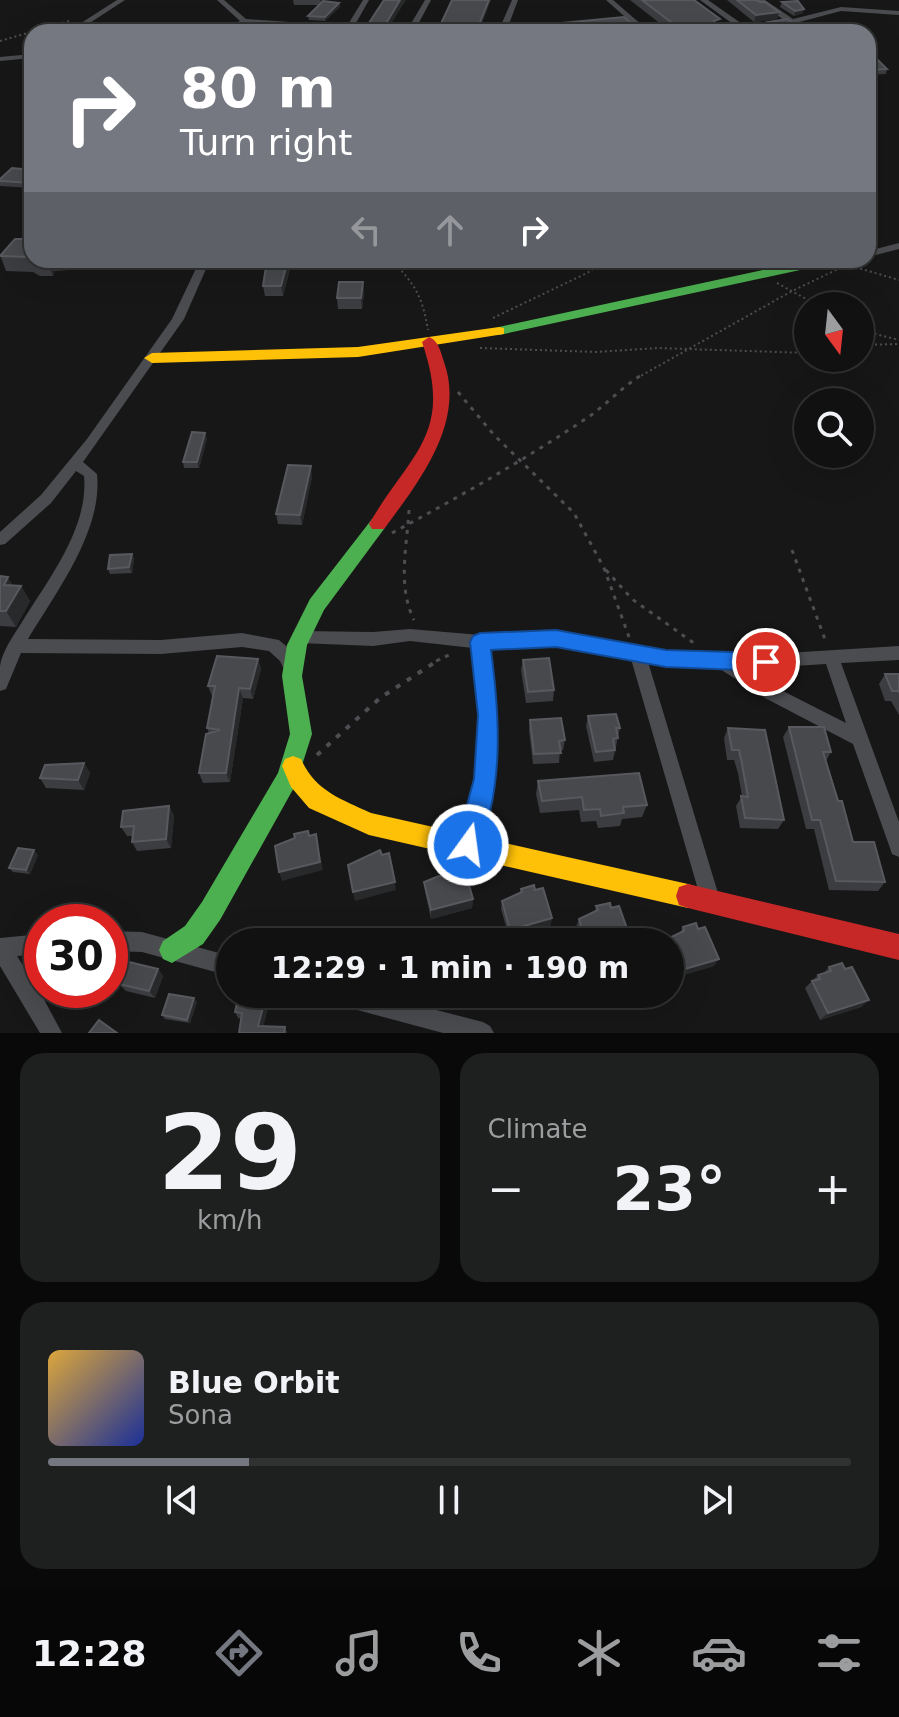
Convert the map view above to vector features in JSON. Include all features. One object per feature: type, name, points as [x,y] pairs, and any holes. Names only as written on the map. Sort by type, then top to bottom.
[{"type":"street","points":[[84,24],[122,0]]},
{"type":"street","points":[[220,0],[244,22]]},
{"type":"street","points":[[352,24],[366,0]]},
{"type":"street","points":[[414,24],[428,0]]},
{"type":"street","points":[[505,24],[515,0]]},
{"type":"street","points":[[609,0],[637,24]]},
{"type":"street","points":[[703,0],[737,24]]},
{"type":"street","points":[[760,0],[792,22]]},
{"type":"street","points":[[846,0],[895,12]]},
{"type":"street","points":[[778,24],[841,9],[895,12]]},
{"type":"street","points":[[239,24],[270,24]]},
{"type":"street","points":[[0,59],[24,57]]},
{"type":"street","points":[[876,252],[899,246]]},
{"type":"street","points":[[0,540],[27,519],[76,464],[178,319],[201,268]]},
{"type":"street","points":[[152,358],[286,358],[429,342],[611,308],[792,268]]},
{"type":"street","points":[[292,668],[300,637],[330,584],[410,481],[435,425],[443,375],[429,342]]},
{"type":"street","points":[[0,684],[16,646],[74,549],[91,496],[90,474],[76,464]]},
{"type":"street","points":[[300,637],[345,640],[433,636],[480,642],[556,638],[638,655],[759,663],[899,653]]},
{"type":"street","points":[[16,646],[161,647],[242,640],[273,645],[286,656],[292,668],[302,718],[295,774],[195,934],[172,950]]},
{"type":"street","points":[[468,845],[485,779],[489,715],[480,642]]},
{"type":"street","points":[[638,655],[711,903]]},
{"type":"street","points":[[831,657],[899,848]]},
{"type":"street","points":[[721,661],[771,693],[860,739]]},
{"type":"street","points":[[295,774],[306,794],[353,819],[423,838],[468,845],[899,947]]},
{"type":"street","points":[[128,942],[142,942],[216,962]]},
{"type":"street","points":[[24,946],[0,948],[51,1033]]},
{"type":"street","points":[[388,1008],[483,1033]]},
{"type":"path","points":[[54,24],[99,15]]},
{"type":"path","points":[[0,41],[24,33]]},
{"type":"path","points":[[399,268],[423,299],[429,342]]},
{"type":"path","points":[[483,322],[595,268]]},
{"type":"path","points":[[385,537],[483,484],[591,415],[620,389],[686,349],[792,291],[844,268]]},
{"type":"path","points":[[856,268],[899,280]]},
{"type":"path","points":[[874,334],[899,342]]},
{"type":"path","points":[[874,344],[899,342]]},
{"type":"path","points":[[473,348],[584,352],[686,349],[794,353]]},
{"type":"path","points":[[443,375],[519,459],[545,481],[574,513],[604,568],[621,620],[638,655]]},
{"type":"path","points":[[412,499],[404,591],[406,607],[412,619],[433,636]]},
{"type":"path","points":[[792,550],[831,657]]},
{"type":"path","points":[[604,568],[632,599],[721,661]]},
{"type":"path","points":[[295,774],[375,702],[419,669],[480,642]]},
{"type":"building","points":[[384,0],[400,0],[386,24],[368,24]]},
{"type":"building","points":[[452,0],[489,0],[479,24],[441,24]]},
{"type":"building","points":[[642,0],[694,0],[720,19],[714,21],[715,24],[674,24]]},
{"type":"building","points":[[737,0],[765,2],[779,12],[756,15]]},
{"type":"building","points":[[323,1],[339,3],[325,17],[308,16]]},
{"type":"building","points":[[798,1],[804,9],[795,11],[782,2]]},
{"type":"building","points":[[624,17],[632,24],[562,24]]},
{"type":"building","points":[[787,19],[794,24],[771,24],[768,22]]},
{"type":"building","points":[[876,58],[887,69],[876,70]]},
{"type":"building","points":[[12,168],[24,169],[24,182],[0,179]]},
{"type":"building","points":[[15,239],[24,239],[24,257],[0,256]]},
{"type":"building","points":[[266,268],[286,268],[281,286],[263,286]]},
{"type":"building","points":[[339,282],[363,282],[361,298],[337,298]]},
{"type":"building","points":[[192,432],[205,433],[197,462],[183,462]]},
{"type":"building","points":[[288,465],[311,466],[300,515],[276,514]]},
{"type":"building","points":[[132,554],[129,567],[108,569],[110,555]]},
{"type":"building","points":[[0,576],[8,577],[4,585],[21,586],[6,611],[0,611]]},
{"type":"building","points":[[217,656],[258,659],[250,689],[239,688],[226,773],[199,773],[206,734],[220,730],[207,728],[215,686],[208,686]]},
{"type":"building","points":[[549,658],[554,690],[528,692],[523,660]]},
{"type":"building","points":[[885,674],[899,674],[899,692],[892,691]]},
{"type":"building","points":[[616,714],[620,728],[616,728],[618,738],[613,739],[615,750],[596,752],[588,716]]},
{"type":"building","points":[[561,718],[565,740],[559,741],[561,753],[534,754],[530,720]]},
{"type":"building","points":[[789,727],[824,727],[831,752],[823,752],[838,801],[842,801],[853,842],[874,842],[885,882],[836,881],[820,820],[812,820]]},
{"type":"building","points":[[728,728],[765,730],[784,820],[745,818],[741,796],[748,797],[742,764],[739,750],[732,750]]},
{"type":"building","points":[[84,763],[78,780],[40,778],[45,765]]},
{"type":"building","points":[[639,773],[647,805],[623,807],[624,813],[601,816],[600,809],[584,810],[582,797],[542,801],[538,781]]},
{"type":"building","points":[[169,806],[166,839],[132,842],[134,826],[121,827],[123,811]]},
{"type":"building","points":[[308,831],[309,836],[316,834],[320,862],[279,872],[275,846],[295,838],[294,834]]},
{"type":"building","points":[[18,848],[34,850],[26,870],[9,868]]},
{"type":"building","points":[[380,850],[382,855],[389,853],[395,882],[353,892],[348,865]]},
{"type":"building","points":[[456,867],[458,872],[465,870],[473,899],[431,910],[424,882]]},
{"type":"building","points":[[534,885],[535,890],[543,888],[552,918],[509,928],[502,901],[522,892],[521,889]]},
{"type":"building","points":[[610,903],[611,908],[619,906],[627,928],[582,928],[579,919],[598,910],[596,906]]},
{"type":"building","points":[[696,923],[698,929],[705,927],[719,959],[684,969],[683,927]]},
{"type":"building","points":[[842,963],[845,969],[852,967],[869,1000],[828,1013],[812,981],[820,979],[818,975],[831,971],[829,967]]},
{"type":"building","points":[[128,964],[158,969],[149,991],[128,986]]},
{"type":"building","points":[[169,994],[194,998],[187,1020],[162,1015]]},
{"type":"building","points":[[236,1008],[263,1008],[258,1026],[285,1027],[284,1033],[239,1033],[242,1013],[235,1012]]},
{"type":"building","points":[[99,1020],[117,1033],[89,1033]]},
{"type":"traffic: fast","points":[[499,331],[791,268]]},
{"type":"traffic: fast","points":[[172,950],[194,935],[211,911],[288,777],[301,734],[292,676],[297,645],[317,605],[378,524]]},
{"type":"traffic: slow","points":[[152,358],[358,352],[499,331]]},
{"type":"traffic: slow","points":[[293,766],[299,780],[317,800],[369,824],[688,896]]},
{"type":"traffic: jam","points":[[378,524],[424,456],[440,416],[443,397],[441,378],[429,342]]},
{"type":"traffic: jam","points":[[688,896],[899,947]]},
{"type":"route","points":[[468,845],[485,779],[489,715],[480,642],[556,638],[666,659],[766,662]]}]
